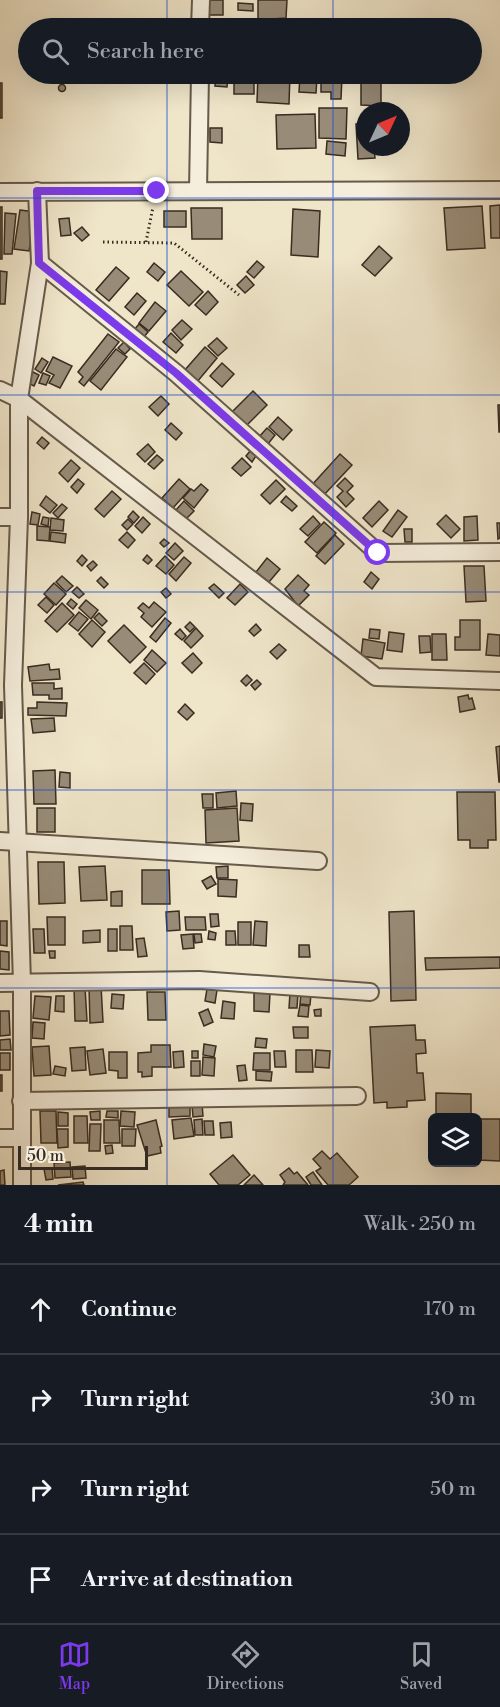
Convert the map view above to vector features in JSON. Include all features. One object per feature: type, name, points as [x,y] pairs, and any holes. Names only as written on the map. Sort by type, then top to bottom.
[{"type":"street","points":[[200,18],[201,0]]},
{"type":"street","points":[[198,191],[200,84]]},
{"type":"street","points":[[0,192],[500,190]]},
{"type":"street","points":[[22,1185],[22,983],[18,842],[6,685],[19,517],[19,399],[39,263],[37,191]]},
{"type":"street","points":[[39,263],[176,373],[378,553],[500,552]]},
{"type":"street","points":[[0,390],[19,399],[376,677],[500,681]]},
{"type":"street","points":[[0,517],[19,517]]},
{"type":"street","points":[[0,842],[318,861]]},
{"type":"street","points":[[0,983],[199,980],[370,992]]},
{"type":"street","points":[[21,1101],[357,1096]]},
{"type":"street","points":[[0,1138],[22,1138]]},
{"type":"path","points":[[146,243],[157,191]]},
{"type":"path","points":[[103,242],[174,243],[239,295]]},
{"type":"building","points":[[206,0],[223,0],[223,15],[207,15]]},
{"type":"building","points":[[258,0],[287,0],[286,18],[258,18]]},
{"type":"building","points":[[238,3],[253,4],[253,11],[238,10]]},
{"type":"building","points":[[0,83],[2,83],[2,118],[0,118]]},
{"type":"building","points":[[62,84],[66,88],[62,92],[58,88]]},
{"type":"building","points":[[215,84],[227,84],[227,87],[215,86]]},
{"type":"building","points":[[234,84],[254,84],[254,94],[234,94]]},
{"type":"building","points":[[258,84],[290,84],[289,104],[257,102]]},
{"type":"building","points":[[300,84],[317,84],[316,93],[299,92]]},
{"type":"building","points":[[321,84],[342,84],[341,99],[331,99],[331,92],[321,92]]},
{"type":"building","points":[[361,84],[381,84],[381,102],[361,102]]},
{"type":"building","points":[[319,108],[347,108],[346,139],[319,138]]},
{"type":"building","points":[[315,114],[316,148],[277,149],[276,115]]},
{"type":"building","points":[[210,128],[222,128],[222,143],[210,142]]},
{"type":"building","points":[[327,141],[346,143],[345,156],[326,154]]},
{"type":"building","points":[[358,156],[375,156],[375,158],[358,159]]},
{"type":"building","points":[[500,205],[500,238],[491,238],[490,206]]},
{"type":"building","points":[[482,206],[485,248],[447,250],[444,208]]},
{"type":"building","points":[[0,207],[2,207],[2,259],[0,259]]},
{"type":"building","points":[[191,208],[222,208],[222,239],[192,239]]},
{"type":"building","points":[[293,209],[320,211],[318,257],[291,255]]},
{"type":"building","points":[[20,210],[35,212],[29,251],[14,249]]},
{"type":"building","points":[[164,211],[186,211],[186,227],[164,227]]},
{"type":"building","points":[[5,213],[16,214],[12,254],[4,254]]},
{"type":"building","points":[[69,218],[71,235],[61,236],[59,219]]},
{"type":"building","points":[[82,227],[89,235],[82,241],[74,233]]},
{"type":"building","points":[[379,246],[392,258],[375,276],[362,265]]},
{"type":"building","points":[[257,261],[264,267],[254,278],[247,272]]},
{"type":"building","points":[[154,263],[165,272],[158,281],[147,272]]},
{"type":"building","points":[[116,267],[129,278],[109,301],[96,290]]},
{"type":"building","points":[[0,271],[7,272],[5,304],[0,304]]},
{"type":"building","points":[[181,271],[203,292],[189,306],[167,285]]},
{"type":"building","points":[[246,276],[254,285],[245,293],[237,285]]},
{"type":"building","points":[[208,291],[218,302],[206,315],[195,305]]},
{"type":"building","points":[[137,293],[146,301],[134,315],[125,307]]},
{"type":"building","points":[[155,302],[166,311],[149,331],[139,323]]},
{"type":"building","points":[[182,320],[192,329],[181,340],[172,330]]},
{"type":"building","points":[[139,324],[148,332],[143,338],[134,330]]},
{"type":"building","points":[[171,333],[183,345],[176,353],[163,342]]},
{"type":"building","points":[[108,334],[119,342],[84,386],[79,382],[83,377],[78,372]]},
{"type":"building","points":[[217,338],[227,348],[218,356],[208,346]]},
{"type":"building","points":[[124,342],[130,349],[125,354],[118,348]]},
{"type":"building","points":[[205,347],[217,358],[197,382],[184,371]]},
{"type":"building","points":[[116,349],[127,357],[101,390],[90,381]]},
{"type":"building","points":[[53,357],[72,366],[60,388],[49,383],[54,375],[46,371]]},
{"type":"building","points":[[42,358],[48,362],[41,373],[35,369]]},
{"type":"building","points":[[222,363],[234,374],[222,387],[210,376]]},
{"type":"building","points":[[33,372],[39,375],[34,386],[28,383]]},
{"type":"building","points":[[43,373],[50,376],[46,385],[39,383]]},
{"type":"building","points":[[253,391],[267,405],[245,427],[231,413]]},
{"type":"building","points":[[161,396],[169,404],[158,416],[149,407]]},
{"type":"building","points":[[498,405],[500,405],[500,432],[499,432]]},
{"type":"building","points":[[278,417],[292,430],[283,440],[269,427]]},
{"type":"building","points":[[171,423],[182,433],[176,440],[165,430]]},
{"type":"building","points":[[267,428],[275,435],[268,444],[259,437]]},
{"type":"building","points":[[42,437],[49,443],[44,449],[37,443]]},
{"type":"building","points":[[148,444],[155,452],[145,462],[137,454]]},
{"type":"building","points":[[250,451],[256,456],[252,462],[246,456]]},
{"type":"building","points":[[340,454],[352,465],[323,496],[311,486]]},
{"type":"building","points":[[157,455],[163,460],[154,469],[148,464]]},
{"type":"building","points":[[242,458],[251,467],[241,476],[232,468]]},
{"type":"building","points":[[71,460],[80,468],[68,482],[59,473]]},
{"type":"building","points":[[345,478],[353,486],[347,492],[354,499],[346,507],[337,497],[343,491],[337,486]]},
{"type":"building","points":[[78,479],[84,484],[77,493],[71,487]]},
{"type":"building","points":[[179,479],[190,489],[173,508],[162,498]]},
{"type":"building","points":[[276,480],[285,489],[270,504],[261,495]]},
{"type":"building","points":[[201,484],[208,490],[194,508],[183,498],[191,489],[194,491]]},
{"type":"building","points":[[112,491],[121,499],[104,517],[95,509]]},
{"type":"building","points":[[46,496],[57,505],[50,513],[40,505]]},
{"type":"building","points":[[286,496],[297,506],[292,511],[281,502]]},
{"type":"building","points":[[184,501],[194,511],[186,519],[176,510]]},
{"type":"building","points":[[379,501],[388,510],[372,527],[363,518]]},
{"type":"building","points":[[62,504],[67,508],[58,518],[53,513]]},
{"type":"building","points":[[398,510],[407,517],[392,537],[383,531]]},
{"type":"building","points":[[133,511],[139,517],[134,523],[128,517]]},
{"type":"building","points":[[32,512],[40,514],[38,525],[30,524]]},
{"type":"building","points":[[446,515],[460,529],[451,538],[437,524]]},
{"type":"building","points":[[313,516],[320,524],[308,536],[300,529]]},
{"type":"building","points":[[477,516],[478,540],[464,541],[464,517]]},
{"type":"building","points":[[43,517],[49,518],[48,526],[41,524]]},
{"type":"building","points":[[143,517],[150,524],[142,533],[135,526]]},
{"type":"building","points":[[51,518],[64,520],[63,531],[50,530]]},
{"type":"building","points":[[128,519],[133,524],[127,530],[122,525]]},
{"type":"building","points":[[324,522],[336,533],[317,553],[305,542]]},
{"type":"building","points":[[497,523],[500,523],[500,538],[498,539]]},
{"type":"building","points":[[37,526],[50,527],[49,541],[37,540]]},
{"type":"building","points":[[404,529],[412,529],[412,542],[405,542]]},
{"type":"building","points":[[51,532],[66,534],[65,543],[50,541]]},
{"type":"building","points":[[127,532],[135,540],[128,548],[119,540]]},
{"type":"building","points":[[335,535],[344,544],[325,564],[316,556]]},
{"type":"building","points":[[164,539],[169,543],[164,547],[160,543]]},
{"type":"building","points":[[175,543],[183,551],[174,560],[166,553]]},
{"type":"building","points":[[82,555],[87,560],[82,566],[77,561]]},
{"type":"building","points":[[147,555],[152,560],[148,564],[143,560]]},
{"type":"building","points":[[165,556],[174,565],[166,574],[156,566]]},
{"type":"building","points":[[184,557],[191,563],[176,581],[169,574]]},
{"type":"building","points":[[267,558],[280,569],[269,582],[256,572]]},
{"type":"building","points":[[93,561],[97,565],[91,571],[87,566]]},
{"type":"building","points":[[464,566],[484,566],[486,601],[466,602]]},
{"type":"building","points":[[371,572],[379,579],[372,589],[364,582]]},
{"type":"building","points":[[298,575],[309,585],[304,591],[309,595],[298,606],[285,589]]},
{"type":"building","points":[[62,576],[73,586],[66,592],[56,582]]},
{"type":"building","points":[[101,577],[108,584],[104,588],[97,581]]},
{"type":"building","points":[[54,583],[66,594],[56,605],[44,594]]},
{"type":"building","points":[[214,584],[224,593],[219,598],[209,588]]},
{"type":"building","points":[[240,584],[248,592],[235,605],[227,598]]},
{"type":"building","points":[[77,587],[84,594],[79,598],[72,592]]},
{"type":"building","points":[[166,588],[171,594],[166,598],[161,592]]},
{"type":"building","points":[[46,597],[54,605],[47,613],[38,605]]},
{"type":"building","points":[[71,599],[77,604],[73,609],[67,604]]},
{"type":"building","points":[[86,600],[98,610],[91,619],[79,608]]},
{"type":"building","points":[[154,602],[166,612],[152,627],[141,617],[144,613],[138,608],[143,603],[149,608]]},
{"type":"building","points":[[62,603],[74,615],[57,632],[45,621]]},
{"type":"building","points":[[79,612],[88,619],[78,631],[69,624]]},
{"type":"building","points":[[99,613],[107,621],[102,626],[94,618]]},
{"type":"building","points":[[165,618],[171,623],[156,642],[150,637]]},
{"type":"building","points":[[92,620],[105,632],[92,647],[79,634]]},
{"type":"building","points":[[460,620],[480,620],[480,650],[455,650],[455,637],[460,637]]},
{"type":"building","points":[[190,622],[195,627],[190,632],[185,627]]},
{"type":"building","points":[[256,624],[261,630],[254,636],[249,631]]},
{"type":"building","points":[[124,625],[146,647],[130,663],[108,641]]},
{"type":"building","points":[[196,628],[203,636],[191,648],[184,641]]},
{"type":"building","points":[[180,629],[186,636],[182,640],[175,634]]},
{"type":"building","points":[[370,629],[380,630],[379,639],[369,638]]},
{"type":"building","points":[[389,632],[404,634],[402,652],[387,650]]},
{"type":"building","points":[[432,634],[446,634],[447,660],[432,660]]},
{"type":"building","points":[[488,634],[500,635],[500,656],[486,655]]},
{"type":"building","points":[[419,636],[430,636],[431,652],[420,653]]},
{"type":"building","points":[[363,639],[385,643],[382,659],[361,656]]},
{"type":"building","points":[[279,644],[286,650],[277,659],[270,652]]},
{"type":"building","points":[[152,650],[166,663],[157,672],[144,660]]},
{"type":"building","points":[[193,653],[202,663],[192,673],[182,663]]},
{"type":"building","points":[[144,663],[155,674],[146,684],[134,673]]},
{"type":"building","points":[[49,664],[50,670],[59,669],[60,679],[30,681],[28,667]]},
{"type":"building","points":[[247,675],[252,680],[246,686],[241,681]]},
{"type":"building","points":[[257,680],[261,684],[255,690],[251,685]]},
{"type":"building","points":[[32,683],[54,683],[54,689],[62,688],[62,699],[49,699],[49,695],[33,695]]},
{"type":"building","points":[[468,695],[469,699],[472,698],[475,709],[460,712],[458,697]]},
{"type":"building","points":[[0,702],[2,702],[2,718],[0,718]]},
{"type":"building","points":[[37,702],[67,703],[66,716],[28,715],[28,708],[37,708]]},
{"type":"building","points":[[185,704],[194,713],[187,720],[178,712]]},
{"type":"building","points":[[54,718],[55,731],[33,733],[31,719]]},
{"type":"building","points":[[500,746],[500,782],[499,782],[496,747]]},
{"type":"building","points":[[55,770],[56,804],[34,804],[33,771]]},
{"type":"building","points":[[60,772],[70,773],[70,788],[59,787]]},
{"type":"building","points":[[236,791],[237,806],[217,808],[216,793]]},
{"type":"building","points":[[457,792],[495,792],[496,840],[488,840],[488,848],[470,848],[470,840],[458,840]]},
{"type":"building","points":[[202,794],[213,794],[213,808],[203,808]]},
{"type":"building","points":[[241,803],[253,804],[252,821],[240,820]]},
{"type":"building","points":[[37,808],[55,808],[55,832],[37,832]]},
{"type":"building","points":[[237,808],[239,841],[206,843],[205,810]]},
{"type":"building","points":[[38,862],[64,862],[65,903],[39,904]]},
{"type":"building","points":[[105,866],[107,900],[81,901],[79,867]]},
{"type":"building","points":[[228,866],[228,878],[217,878],[216,867]]},
{"type":"building","points":[[142,870],[169,870],[170,904],[142,904]]},
{"type":"building","points":[[211,876],[216,884],[207,889],[202,881]]},
{"type":"building","points":[[218,879],[237,880],[236,897],[218,896]]},
{"type":"building","points":[[122,891],[122,906],[111,906],[111,892]]},
{"type":"building","points":[[179,911],[180,930],[167,931],[166,912]]},
{"type":"building","points":[[414,911],[416,1000],[391,1001],[389,912]]},
{"type":"building","points":[[210,914],[218,914],[219,926],[211,927]]},
{"type":"building","points":[[47,917],[65,917],[65,945],[48,945]]},
{"type":"building","points":[[185,917],[205,917],[206,930],[186,930]]},
{"type":"building","points":[[0,921],[7,921],[7,946],[0,945]]},
{"type":"building","points":[[255,921],[267,922],[266,946],[253,945]]},
{"type":"building","points":[[238,922],[251,922],[251,945],[238,945]]},
{"type":"building","points":[[120,926],[132,926],[133,950],[120,950]]},
{"type":"building","points":[[33,929],[44,929],[45,953],[34,953]]},
{"type":"building","points":[[108,929],[117,929],[117,951],[108,951]]},
{"type":"building","points":[[100,930],[100,942],[83,943],[83,931]]},
{"type":"building","points":[[209,931],[216,933],[215,940],[208,939]]},
{"type":"building","points":[[226,931],[235,931],[236,945],[226,945]]},
{"type":"building","points":[[193,934],[194,948],[183,949],[181,935]]},
{"type":"building","points":[[194,934],[201,934],[202,942],[195,943]]},
{"type":"building","points":[[144,938],[147,956],[138,957],[136,939]]},
{"type":"building","points":[[299,945],[309,945],[310,957],[299,957]]},
{"type":"building","points":[[0,951],[9,952],[9,970],[0,969]]},
{"type":"building","points":[[49,951],[55,951],[55,958],[50,958]]},
{"type":"building","points":[[500,957],[500,968],[426,970],[425,958]]},
{"type":"building","points":[[101,986],[103,1022],[90,1023],[89,987]]},
{"type":"building","points":[[74,987],[85,987],[87,1021],[75,1021]]},
{"type":"building","points":[[207,989],[217,990],[215,1003],[205,1001]]},
{"type":"building","points":[[147,992],[165,992],[166,1020],[148,1020]]},
{"type":"building","points":[[254,992],[270,993],[269,1012],[254,1011]]},
{"type":"building","points":[[290,993],[298,993],[297,1008],[289,1008]]},
{"type":"building","points":[[301,993],[311,994],[310,1005],[300,1004]]},
{"type":"building","points":[[112,994],[124,995],[123,1009],[111,1008]]},
{"type":"building","points":[[35,996],[51,997],[49,1020],[33,1018]]},
{"type":"building","points":[[56,996],[64,996],[64,1012],[55,1011]]},
{"type":"building","points":[[223,1001],[235,1003],[234,1019],[221,1018]]},
{"type":"building","points":[[300,1005],[309,1006],[308,1017],[298,1016]]},
{"type":"building","points":[[208,1009],[213,1022],[204,1026],[199,1013]]},
{"type":"building","points":[[321,1009],[321,1016],[315,1016],[314,1010]]},
{"type":"building","points":[[0,1011],[9,1011],[10,1035],[0,1036]]},
{"type":"building","points":[[33,1022],[45,1023],[44,1039],[32,1038]]},
{"type":"building","points":[[415,1025],[416,1040],[425,1040],[426,1053],[416,1054],[417,1073],[423,1073],[425,1100],[407,1101],[407,1107],[387,1108],[387,1102],[374,1103],[370,1027]]},
{"type":"building","points":[[293,1027],[308,1027],[308,1038],[294,1038]]},
{"type":"building","points":[[256,1038],[267,1039],[266,1048],[255,1047]]},
{"type":"building","points":[[10,1039],[11,1050],[0,1050],[0,1040]]},
{"type":"building","points":[[204,1044],[216,1046],[214,1057],[203,1055]]},
{"type":"building","points":[[151,1045],[170,1045],[171,1067],[152,1067],[152,1076],[142,1077],[142,1072],[138,1072],[138,1053],[151,1052]]},
{"type":"building","points":[[49,1046],[51,1075],[34,1076],[32,1047]]},
{"type":"building","points":[[85,1047],[86,1070],[72,1071],[70,1048]]},
{"type":"building","points":[[103,1049],[106,1073],[90,1075],[87,1051]]},
{"type":"building","points":[[296,1050],[312,1050],[313,1072],[296,1072]]},
{"type":"building","points":[[316,1050],[330,1051],[329,1068],[315,1067]]},
{"type":"building","points":[[183,1051],[184,1067],[174,1068],[173,1052]]},
{"type":"building","points":[[192,1051],[198,1051],[198,1058],[192,1058]]},
{"type":"building","points":[[274,1051],[285,1051],[286,1067],[275,1067]]},
{"type":"building","points":[[109,1052],[127,1052],[127,1078],[118,1078],[118,1071],[109,1070]]},
{"type":"building","points":[[0,1053],[10,1053],[10,1070],[0,1070]]},
{"type":"building","points":[[254,1053],[270,1053],[270,1070],[253,1070]]},
{"type":"building","points":[[203,1057],[215,1058],[214,1076],[202,1075]]},
{"type":"building","points":[[191,1061],[200,1061],[200,1076],[191,1076]]},
{"type":"building","points":[[245,1065],[247,1080],[239,1081],[237,1066]]},
{"type":"building","points":[[55,1066],[66,1068],[65,1076],[53,1074]]},
{"type":"building","points":[[256,1071],[272,1072],[271,1081],[256,1080]]},
{"type":"building","points":[[0,1075],[2,1075],[2,1091],[0,1091]]},
{"type":"building","points":[[436,1093],[471,1094],[471,1113],[436,1113]]},
{"type":"building","points":[[202,1104],[203,1116],[193,1117],[192,1105]]},
{"type":"building","points":[[190,1105],[190,1116],[169,1117],[169,1106]]},
{"type":"building","points":[[40,1111],[56,1111],[57,1143],[41,1143]]},
{"type":"building","points":[[100,1111],[100,1120],[91,1120],[90,1112]]},
{"type":"building","points":[[107,1111],[118,1111],[118,1118],[106,1117]]},
{"type":"building","points":[[121,1111],[135,1112],[134,1127],[120,1126]]},
{"type":"building","points":[[58,1112],[68,1113],[68,1126],[58,1126]]},
{"type":"building","points":[[74,1116],[87,1116],[88,1143],[74,1143]]},
{"type":"building","points":[[191,1118],[194,1136],[174,1139],[172,1120]]},
{"type":"building","points":[[202,1119],[203,1135],[195,1135],[194,1120]]},
{"type":"building","points":[[482,1119],[500,1119],[500,1161],[482,1160]]},
{"type":"building","points":[[104,1120],[119,1120],[120,1143],[104,1143]]},
{"type":"building","points":[[156,1120],[162,1146],[160,1147],[161,1153],[147,1156],[137,1125]]},
{"type":"building","points":[[204,1121],[213,1121],[214,1135],[205,1135]]},
{"type":"building","points":[[231,1122],[232,1137],[221,1138],[220,1123]]},
{"type":"building","points":[[90,1124],[101,1124],[100,1151],[89,1151]]},
{"type":"building","points":[[57,1129],[68,1129],[68,1147],[58,1148]]},
{"type":"building","points":[[122,1129],[136,1129],[135,1146],[122,1146]]},
{"type":"building","points":[[112,1145],[113,1153],[106,1154],[105,1146]]},
{"type":"building","points":[[322,1151],[330,1159],[337,1153],[358,1177],[349,1185],[328,1185],[316,1171],[321,1168],[313,1159]]},
{"type":"building","points":[[233,1155],[250,1175],[238,1185],[219,1185],[210,1174]]},
{"type":"building","points":[[70,1162],[71,1177],[55,1178],[54,1163]]},
{"type":"building","points":[[85,1166],[86,1178],[73,1179],[72,1167]]},
{"type":"building","points":[[52,1168],[53,1179],[46,1180],[44,1169]]},
{"type":"building","points":[[289,1168],[294,1174],[297,1172],[308,1185],[283,1185],[285,1182],[280,1175]]},
{"type":"building","points":[[4,1170],[5,1185],[0,1185],[0,1171]]},
{"type":"building","points":[[313,1172],[322,1185],[311,1185],[306,1177]]},
{"type":"building","points":[[254,1175],[263,1185],[244,1185]]},
{"type":"building","points":[[83,1182],[84,1185],[58,1185]]},
{"type":"route","points":[[157,191],[37,191],[39,263],[176,373],[378,553]]}]
